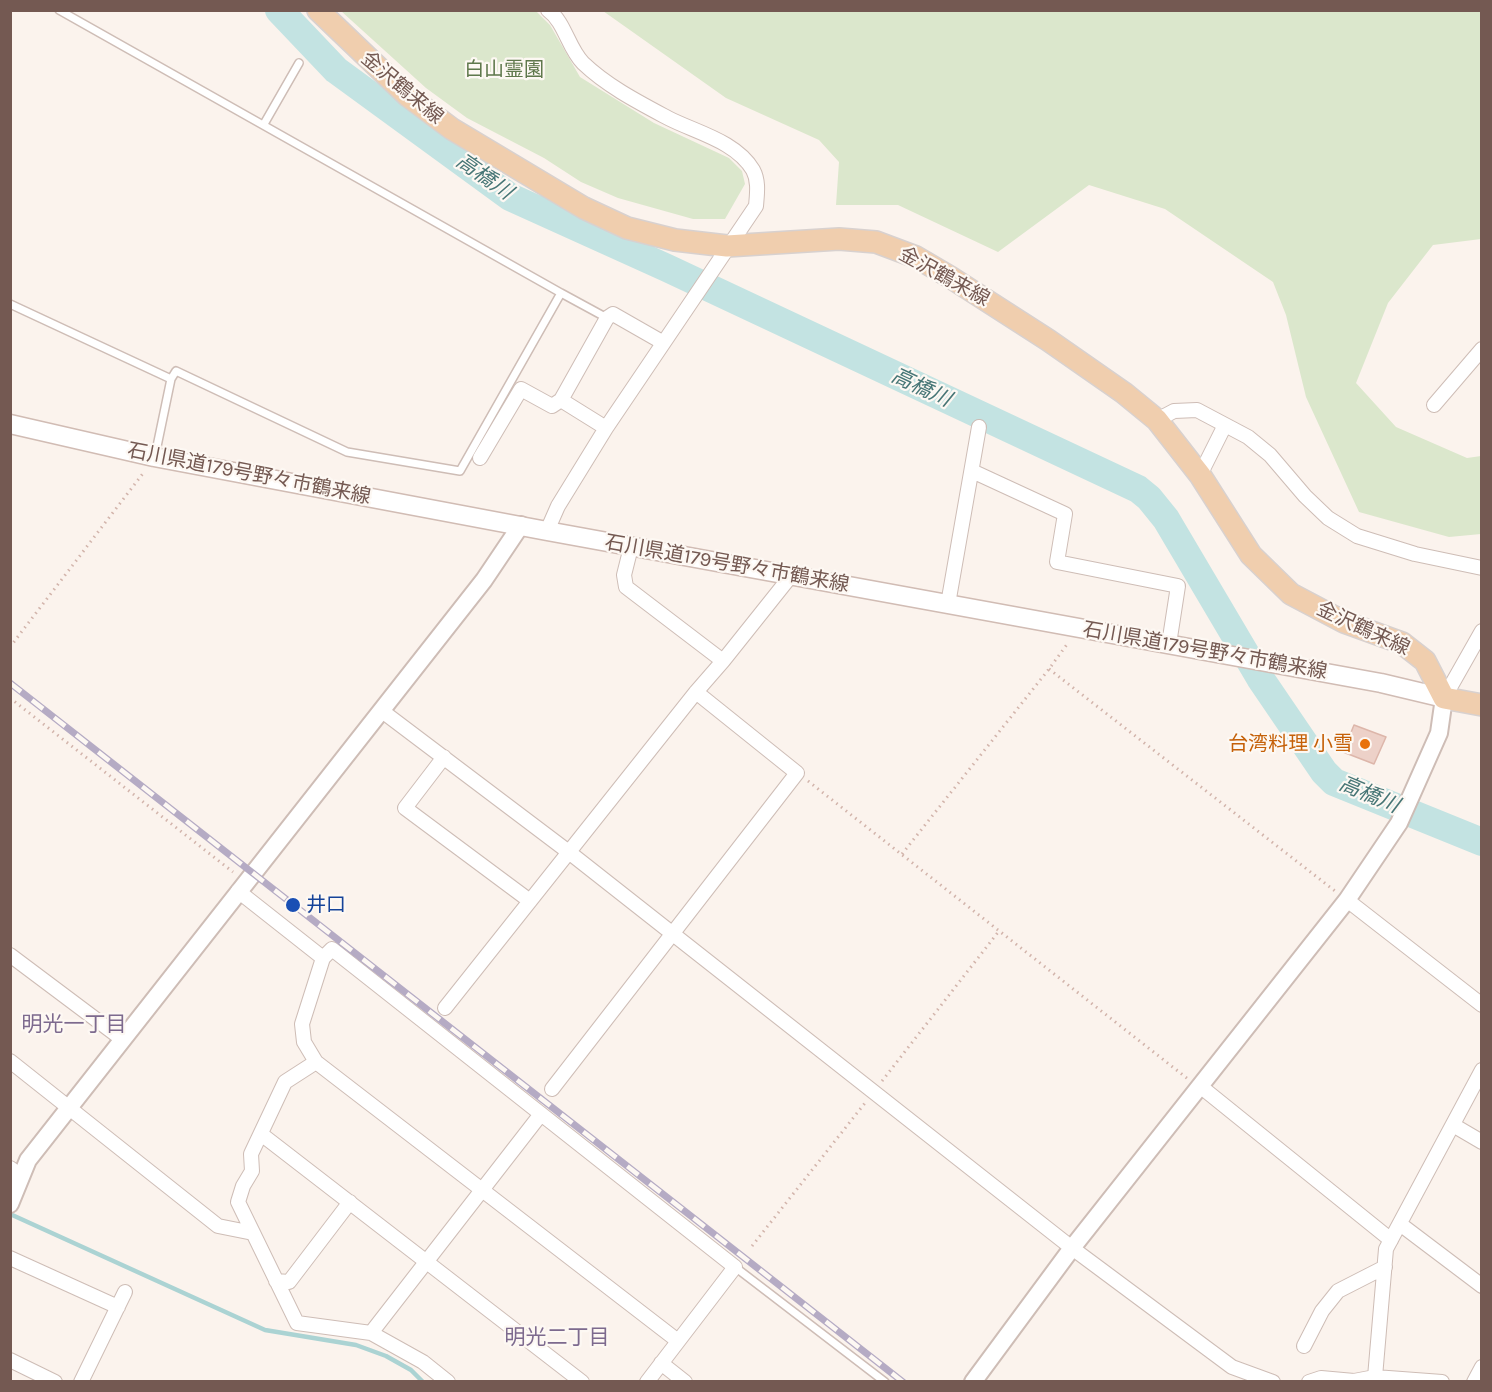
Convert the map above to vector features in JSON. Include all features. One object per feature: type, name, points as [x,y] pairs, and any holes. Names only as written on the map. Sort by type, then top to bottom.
[{"type":"main road","name":"金沢鶴来線","points":[[318,10],[408,96],[452,129],[584,208],[627,228],[675,240],[728,246],[838,239],[876,242],[916,257],[1048,340],[1124,393],[1157,420],[1200,475],[1251,555],[1291,594],[1344,622],[1402,643],[1425,661],[1444,698]]},
{"type":"main road","name":"石川県道179号野々市鶴来線","points":[[10,424],[154,457],[790,577],[1381,683],[1444,698]]},
{"type":"main road","points":[[1444,698],[1482,705]]},
{"type":"street","points":[[546,531],[558,506],[606,428],[756,206],[758,188],[753,171],[742,157],[725,145],[652,109],[601,78],[582,62],[567,41],[555,15],[548,10]]},
{"type":"street","points":[[480,458],[521,389],[552,406],[561,400],[607,318],[613,314],[662,342]]},
{"type":"street","points":[[1434,405],[1482,349]]},
{"type":"street","points":[[561,400],[606,428]]},
{"type":"street","points":[[1157,420],[1174,411],[1197,410],[1248,438],[1269,455],[1328,518],[1357,536],[1415,554],[1482,568]]},
{"type":"street","points":[[1200,475],[1225,425]]},
{"type":"street","points":[[948,604],[979,427]]},
{"type":"street","points":[[972,471],[1065,514],[1057,562],[1178,586],[1169,644]]},
{"type":"street","points":[[10,1204],[16,1172],[28,1160],[382,711],[484,580],[521,525]]},
{"type":"street","points":[[631,547],[624,575],[626,587],[723,661]]},
{"type":"street","points":[[445,1008],[790,577]]},
{"type":"street","points":[[973,1382],[1072,1248],[1347,900],[1401,821],[1439,733],[1444,698],[1482,631]]},
{"type":"street","points":[[552,1089],[673,936],[797,773],[696,692]]},
{"type":"street","points":[[382,711],[570,853],[1072,1248],[1232,1367],[1273,1382]]},
{"type":"street","points":[[444,757],[405,808],[530,901]]},
{"type":"street","points":[[242,886],[323,957]]},
{"type":"street","points":[[1347,900],[1482,1005]]},
{"type":"street","points":[[647,1382],[735,1267],[332,949],[323,957],[302,1024],[304,1042],[316,1062],[678,1341]]},
{"type":"street","points":[[10,955],[122,1039]]},
{"type":"street","points":[[10,1061],[218,1226],[253,1233]]},
{"type":"street","points":[[316,1062],[285,1082],[251,1154],[252,1172],[243,1186],[238,1202],[297,1323],[371,1333],[423,1362],[448,1382]]},
{"type":"street","points":[[1375,1377],[1386,1249],[1482,1070]]},
{"type":"street","points":[[1200,1087],[1391,1240]]},
{"type":"street","points":[[371,1333],[541,1114]]},
{"type":"street","points":[[1453,1125],[1482,1142]]},
{"type":"street","points":[[261,1134],[582,1382]]},
{"type":"street","points":[[276,1281],[289,1282],[350,1202]]},
{"type":"street","points":[[1400,1224],[1482,1286]]},
{"type":"street","points":[[10,1258],[118,1307]]},
{"type":"street","points":[[1304,1346],[1322,1311],[1338,1291],[1385,1267]]},
{"type":"street","points":[[81,1382],[125,1292]]},
{"type":"street","points":[[10,1360],[55,1382]]},
{"type":"street","points":[[661,1363],[685,1382]]},
{"type":"street","points":[[1474,1382],[1482,1367]]},
{"type":"street","points":[[1310,1382],[1321,1378],[1354,1381],[1375,1377],[1442,1382]]},
{"type":"lane","points":[[59,10],[607,318]]},
{"type":"lane","points":[[264,124],[299,63]]},
{"type":"lane","points":[[154,457],[171,379],[176,371],[347,452],[460,471],[561,293]]},
{"type":"lane","points":[[10,304],[171,379]]},
{"type":"lane","points":[[735,1267],[885,1382]]},
{"type":"path","points":[[10,647],[154,457]]},
{"type":"path","points":[[902,854],[1049,669],[1078,628]]},
{"type":"path","points":[[1049,669],[1347,900]]},
{"type":"path","points":[[10,698],[242,886]]},
{"type":"path","points":[[797,773],[1200,1087]]},
{"type":"green space","name":"白山霊園","points":[[341,11],[536,11],[550,25],[580,77],[654,123],[729,158],[742,171],[745,184],[725,219],[693,219],[618,198],[581,182],[544,158],[467,118],[426,88]]},
{"type":"green space","points":[[603,11],[1481,11],[1481,239],[1433,245],[1388,303],[1356,383],[1396,427],[1467,458],[1481,456],[1481,534],[1449,537],[1359,512],[1306,397],[1286,315],[1273,282],[1165,209],[1089,185],[998,252],[898,205],[836,205],[839,162],[819,140],[726,98]]},
{"type":"building","name":"台湾料理 小雪","points":[[1354,725],[1386,737],[1374,764],[1343,752]]},
{"type":"waterway","name":"高橋川","points":[[279,10],[336,70],[510,197],[667,268],[1138,489],[1149,498],[1166,519],[1260,678],[1324,772],[1334,782],[1482,842]]},
{"type":"waterway","points":[[10,1214],[265,1330],[356,1345],[386,1356],[411,1370],[423,1382]]},
{"type":"railway","points":[[10,683],[903,1382]]},
{"type":"place","name":"台湾料理 小雪","points":[[1365,744]]},
{"type":"place","name":"井口","points":[[293,905]]},
{"type":"district","name":"明光一丁目","points":[[74,1025]]},
{"type":"district","name":"明光二丁目","points":[[557,1338]]}]
